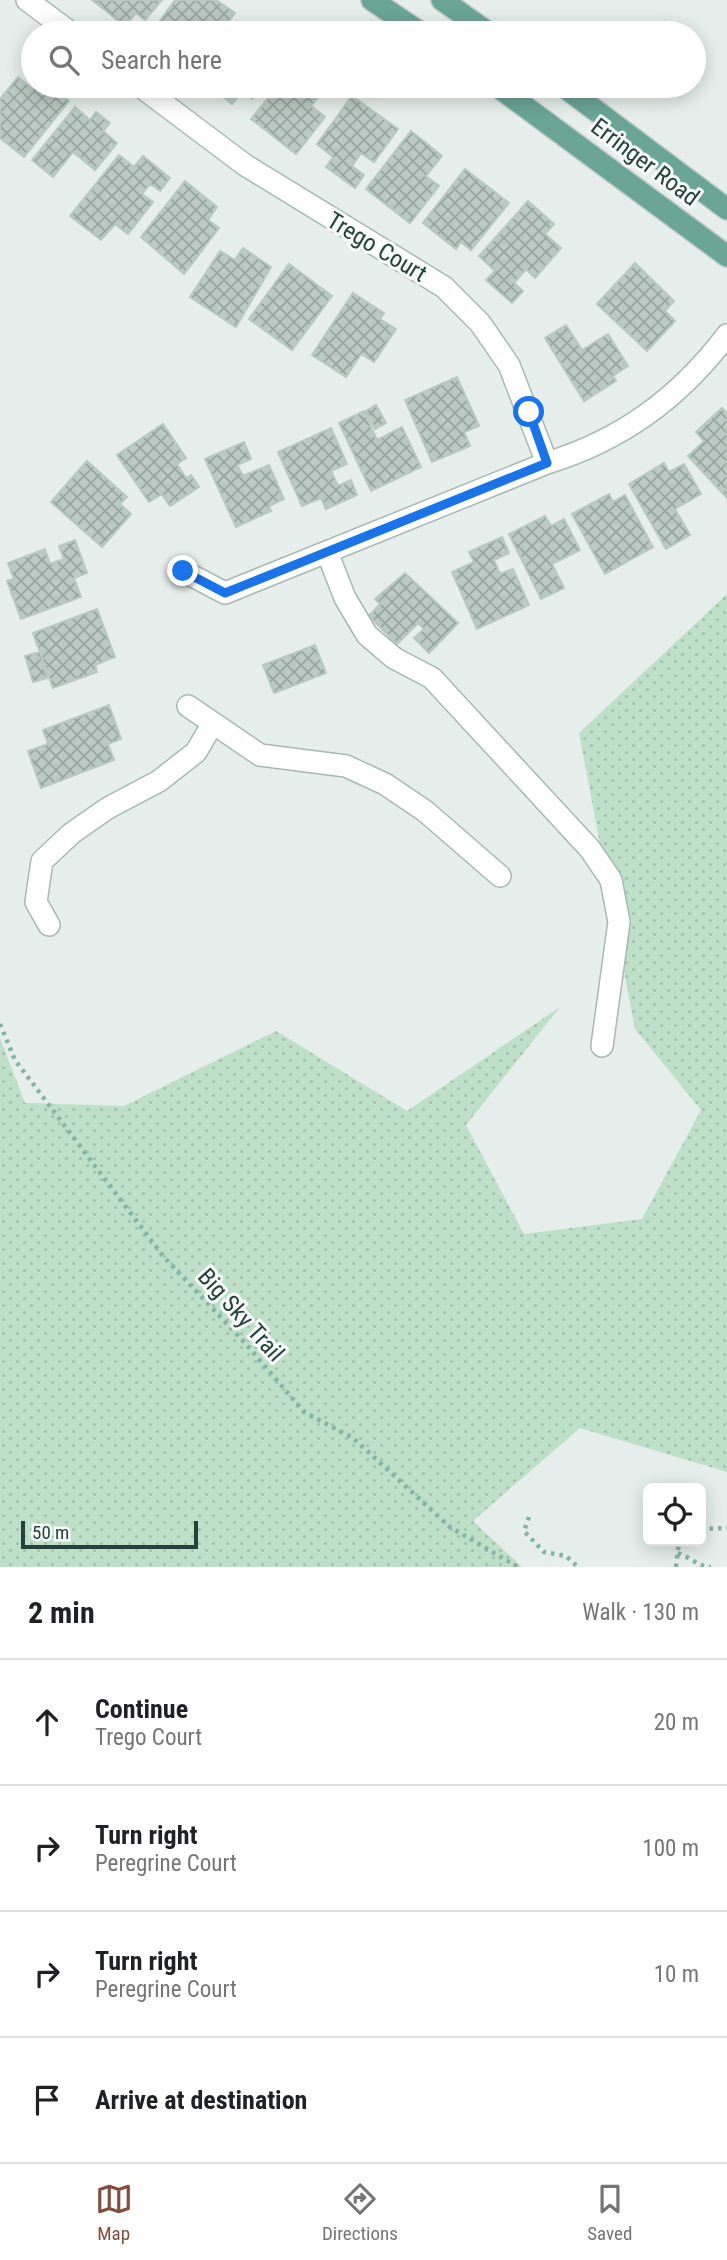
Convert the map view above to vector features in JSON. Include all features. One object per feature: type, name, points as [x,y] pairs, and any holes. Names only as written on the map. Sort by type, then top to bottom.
[{"type":"main road","points":[[372,0],[403,21]]},
{"type":"main road","points":[[442,0],[472,21]]},
{"type":"main road","name":"Erringer Road","points":[[513,98],[727,256]]},
{"type":"main road","name":"Erringer Road","points":[[579,98],[727,209]]},
{"type":"street","points":[[27,0],[55,21]]},
{"type":"street","name":"Trego Court","points":[[156,98],[245,165],[444,287],[480,323],[509,365],[547,463]]},
{"type":"street","points":[[183,571],[225,593],[547,463],[584,452],[629,429],[669,399],[705,364],[727,335]]},
{"type":"street","points":[[327,552],[345,598],[367,635],[394,657],[432,678],[590,849],[611,880],[619,922],[602,1046]]},
{"type":"street","points":[[188,706],[260,755],[346,766],[384,784],[425,811],[500,876]]},
{"type":"street","points":[[49,925],[36,902],[42,861],[72,833],[108,808],[159,781],[196,752],[213,723]]},
{"type":"path","name":"Big Sky Trail","points":[[0,1024],[15,1060],[163,1256],[246,1344],[304,1412],[353,1438],[450,1527],[518,1567]]},
{"type":"path","points":[[530,1517],[524,1531],[544,1552],[566,1556],[578,1567]]},
{"type":"path","points":[[706,1529],[727,1528]]},
{"type":"path","points":[[676,1567],[679,1546]]},
{"type":"path","points":[[678,1553],[703,1567],[711,1567]]},
{"type":"green space","points":[[727,594],[727,1472],[580,1428],[473,1521],[522,1567],[0,1567],[0,1038],[25,1103],[124,1106],[276,1031],[407,1111],[560,1007],[466,1125],[524,1234],[642,1219],[701,1110],[635,1029],[579,733]]},
{"type":"building","points":[[92,0],[162,0],[145,20],[136,13],[129,21],[119,21]]},
{"type":"building","points":[[175,0],[216,0],[235,13],[229,21],[160,21]]},
{"type":"building","points":[[18,77],[21,79],[21,98],[65,98],[69,101],[24,157],[0,138],[0,99]]},
{"type":"building","points":[[225,98],[237,98],[232,104]]},
{"type":"building","points":[[268,98],[317,98],[311,106],[325,117],[296,154],[251,119]]},
{"type":"building","points":[[351,98],[355,98],[398,129],[374,162],[361,153],[352,166],[364,175],[355,188],[326,167],[333,157],[317,144]]},
{"type":"building","points":[[75,107],[90,120],[96,112],[110,123],[103,131],[117,143],[95,170],[73,152],[53,177],[32,160]]},
{"type":"building","points":[[411,131],[442,156],[426,176],[439,186],[410,223],[366,189]]},
{"type":"building","points":[[119,155],[134,167],[143,156],[170,178],[160,191],[150,184],[142,194],[153,202],[128,234],[115,224],[101,240],[70,216]]},
{"type":"building","points":[[465,169],[509,203],[471,250],[461,242],[456,249],[423,223]]},
{"type":"building","points":[[185,181],[217,207],[208,220],[219,228],[184,274],[141,237]]},
{"type":"building","points":[[528,201],[554,224],[545,234],[561,248],[535,278],[526,269],[514,283],[523,291],[512,303],[486,280],[495,271],[479,256]]},
{"type":"building","points":[[243,248],[271,267],[236,327],[190,297],[220,251],[235,260]]},
{"type":"building","points":[[635,263],[674,301],[665,311],[675,321],[647,351],[597,304]]},
{"type":"building","points":[[289,264],[332,296],[292,350],[249,319]]},
{"type":"building","points":[[353,293],[384,313],[380,319],[396,329],[374,362],[361,354],[346,377],[312,355]]},
{"type":"building","points":[[566,325],[582,350],[608,334],[628,366],[613,376],[616,381],[584,401],[545,338]]},
{"type":"building","points":[[457,377],[479,426],[464,432],[470,446],[432,462],[405,400]]},
{"type":"building","points":[[376,405],[386,423],[375,429],[366,411]]},
{"type":"building","points":[[722,408],[727,413],[727,498],[688,456],[704,441],[696,432]]},
{"type":"building","points":[[364,411],[377,440],[402,427],[421,467],[371,491],[339,423]]},
{"type":"building","points":[[163,424],[186,458],[177,464],[186,478],[191,475],[199,487],[170,506],[162,494],[149,502],[117,455]]},
{"type":"building","points":[[331,428],[347,464],[331,471],[338,486],[351,480],[357,495],[326,509],[321,498],[302,506],[278,452]]},
{"type":"building","points":[[244,442],[251,459],[237,465],[243,476],[269,465],[284,499],[269,506],[271,511],[236,527],[205,459]]},
{"type":"building","points":[[87,461],[127,497],[120,504],[131,514],[102,547],[51,502]]},
{"type":"building","points":[[664,463],[669,472],[684,464],[701,494],[675,509],[690,535],[666,549],[629,484]]},
{"type":"building","points":[[609,494],[613,502],[625,495],[653,547],[605,574],[572,514]]},
{"type":"building","points":[[545,516],[551,526],[564,519],[580,550],[552,564],[564,588],[541,599],[509,534]]},
{"type":"building","points":[[502,537],[509,553],[494,560],[500,574],[513,569],[529,605],[477,629],[452,572],[474,562],[469,552]]},
{"type":"building","points":[[75,540],[87,573],[74,578],[81,597],[21,619],[7,581],[14,579],[8,563],[45,549],[50,564],[64,559],[59,546]]},
{"type":"building","points":[[405,573],[458,623],[429,653],[414,638],[424,629],[418,623],[397,644],[369,616],[380,604],[375,599]]},
{"type":"building","points":[[97,609],[115,657],[95,665],[97,672],[53,688],[33,633]]},
{"type":"building","points":[[315,645],[326,673],[274,693],[263,665]]},
{"type":"building","points":[[40,652],[47,678],[33,682],[25,656]]},
{"type":"building","points":[[109,705],[121,739],[108,744],[114,760],[41,788],[28,751],[48,744],[43,730]]},
{"type":"route","points":[[183,571],[225,593],[547,463],[529,412]]}]
